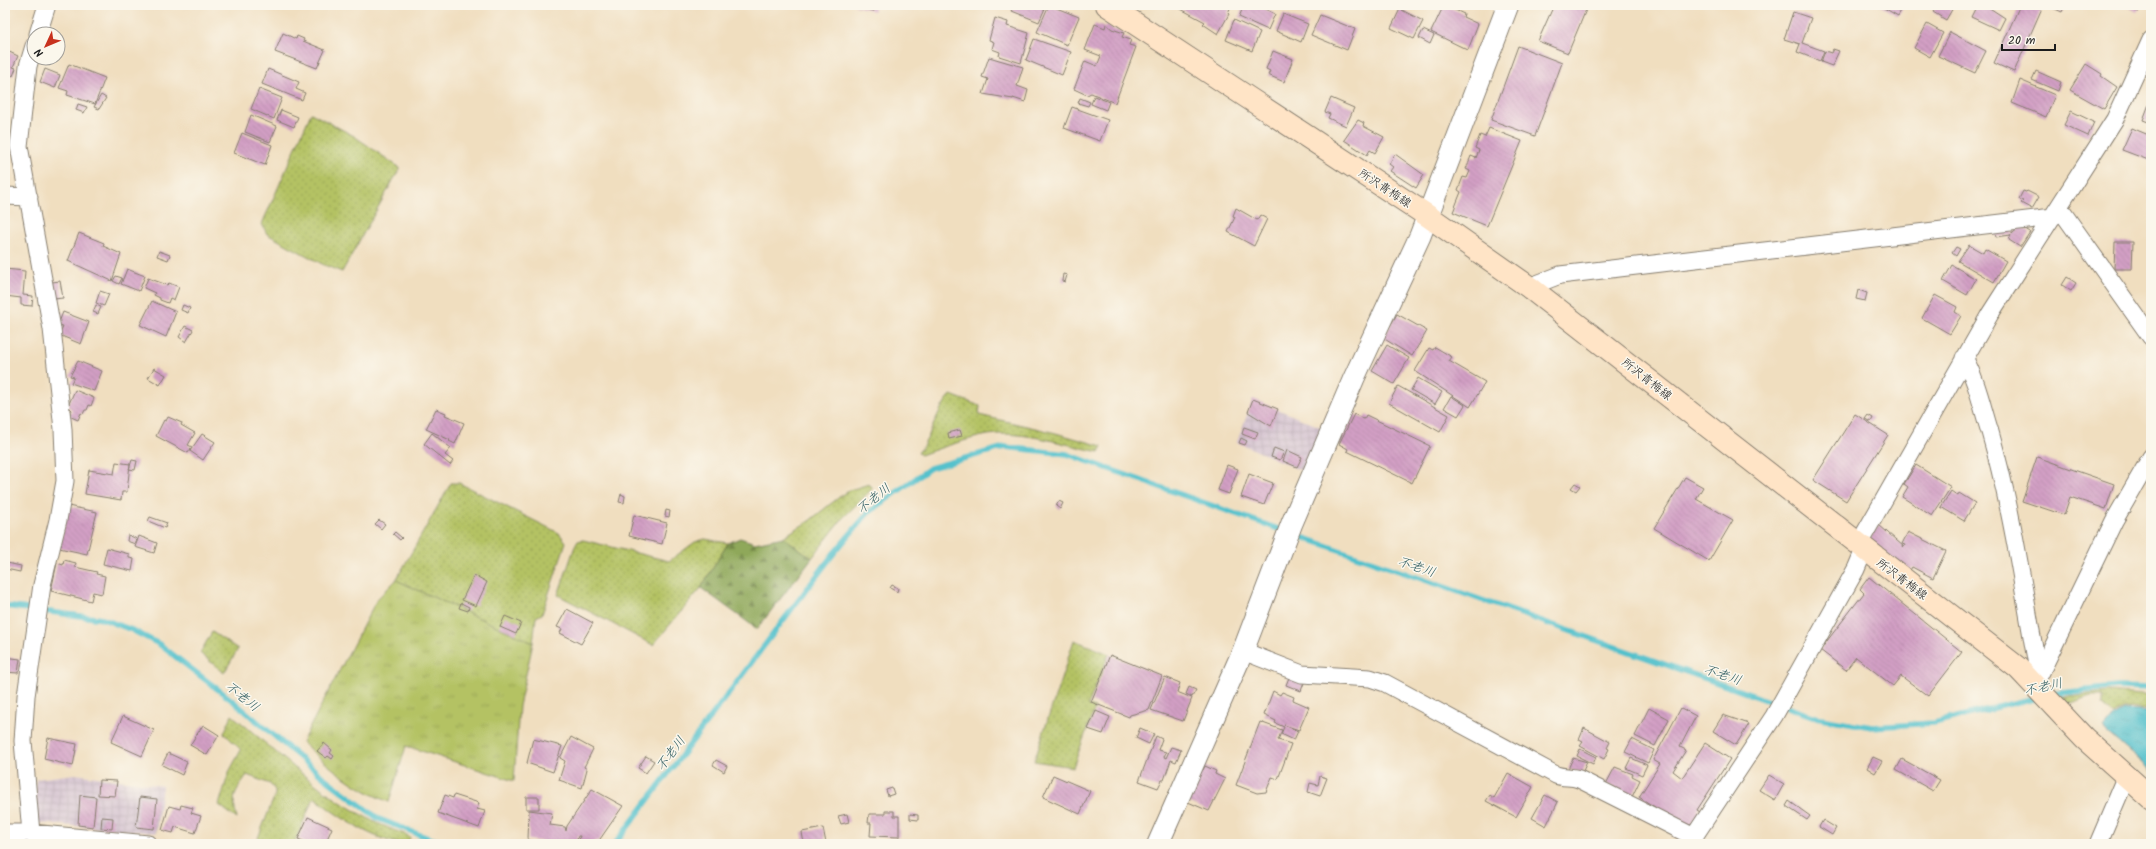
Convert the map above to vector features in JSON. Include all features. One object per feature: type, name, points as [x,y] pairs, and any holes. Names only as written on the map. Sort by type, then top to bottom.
[{"type":"main road","name":"所沢青梅線","points":[[1107,5],[1428,216],[1529,287],[1861,547],[2037,681],[2051,704],[2126,778],[2151,798]]},
{"type":"street","points":[[40,26],[47,5]]},
{"type":"street","points":[[1158,844],[1243,651],[1292,523],[1354,378],[1428,216],[1508,5]]},
{"type":"street","points":[[1243,651],[1302,674],[1370,678],[1385,683],[1556,775],[1564,778],[1573,777],[1579,779],[1691,841],[1774,716],[1856,569],[1861,547],[1964,358],[1990,314],[2115,119],[2151,40]]},
{"type":"street","points":[[28,66],[19,146],[52,329],[64,429],[65,481],[36,624],[26,696],[23,741],[31,833]]},
{"type":"street","points":[[5,196],[29,197]]},
{"type":"street","points":[[1529,287],[1560,275],[2063,213],[2151,337]]},
{"type":"street","points":[[1964,358],[1973,375],[1996,456],[2010,516],[2037,681]]},
{"type":"street","points":[[2037,681],[2114,521],[2151,457]]},
{"type":"street","points":[[2098,844],[2126,778]]},
{"type":"street","points":[[5,834],[31,833],[148,844]]},
{"type":"shaded area","points":[[1253,399],[1323,428],[1304,472],[1237,442]]},
{"type":"shaded area","points":[[75,774],[162,786],[156,833],[40,823],[35,818],[36,779]]},
{"type":"green space","points":[[311,113],[354,136],[400,168],[342,272],[324,265],[267,234],[262,224]]},
{"type":"green space","points":[[951,395],[980,406],[979,415],[1052,432],[1102,446],[1099,452],[1036,437],[997,434],[969,439],[921,455],[918,453],[927,439],[941,408]]},
{"type":"green space","points":[[451,483],[459,483],[559,533],[566,542],[542,614],[536,617],[533,643],[396,580]]},
{"type":"green space","points":[[869,484],[873,488],[842,519],[812,558],[783,537],[809,521],[847,491]]},
{"type":"green space","points":[[783,537],[812,558],[757,629],[701,588],[728,543],[740,538],[755,543]]},
{"type":"green space","points":[[705,539],[728,543],[701,588],[653,645],[558,595],[578,541],[583,540],[669,561],[695,542]]},
{"type":"green space","points":[[396,580],[533,643],[519,706],[514,781],[406,746],[389,802],[354,784],[322,760],[302,742],[377,599]]},
{"type":"green space","points":[[212,632],[238,649],[224,673],[200,653]]},
{"type":"green space","points":[[1074,640],[1109,654],[1088,705],[1095,708],[1073,767],[1034,761]]},
{"type":"green space","points":[[2108,692],[2151,696],[2151,710],[2125,708],[2113,714],[2103,705],[2103,696],[2092,696],[2067,704],[2060,697]]},
{"type":"green space","points":[[232,715],[293,767],[336,799],[382,825],[407,835],[410,838],[407,844],[396,843],[371,834],[345,820],[314,797],[294,844],[265,844],[258,838],[275,795],[275,790],[270,784],[247,775],[236,792],[234,800],[237,819],[219,805],[229,772],[241,750],[224,733]]},
{"type":"water","points":[[2124,710],[2151,712],[2151,771],[2103,729],[2114,716]]},
{"type":"building","points":[[853,5],[876,5],[874,11]]},
{"type":"building","points":[[1015,5],[1046,6],[1039,22],[1012,11]]},
{"type":"building","points":[[1049,5],[1079,17],[1067,45],[1037,32]]},
{"type":"building","points":[[1180,5],[1236,5],[1235,8],[1231,6],[1228,13],[1229,14],[1218,34],[1203,24],[1205,22],[1179,8]]},
{"type":"building","points":[[1244,5],[1257,5],[1275,14],[1268,30],[1239,17]]},
{"type":"building","points":[[1444,5],[1464,14],[1463,17],[1478,24],[1468,50],[1431,32]]},
{"type":"building","points":[[1554,5],[1588,5],[1568,53],[1538,41]]},
{"type":"building","points":[[1879,5],[1904,5],[1898,16]]},
{"type":"building","points":[[1937,5],[1954,6],[1946,20],[1933,12]]},
{"type":"building","points":[[1977,5],[1985,5],[2005,18],[1999,30],[1971,17]]},
{"type":"building","points":[[2020,5],[2035,5],[2042,8],[2014,72],[1994,63]]},
{"type":"building","points":[[2046,5],[2065,5],[2062,12]]},
{"type":"building","points":[[2124,5],[2142,5],[2138,12]]},
{"type":"building","points":[[1400,9],[1423,21],[1414,39],[1391,28]]},
{"type":"building","points":[[1793,12],[1811,18],[1802,43],[1824,51],[1820,61],[1797,52],[1800,44],[1784,39]]},
{"type":"building","points":[[1283,14],[1308,24],[1301,42],[1276,31]]},
{"type":"building","points":[[1320,15],[1355,29],[1347,50],[1311,35]]},
{"type":"building","points":[[995,18],[1008,22],[1007,26],[1029,33],[1021,63],[999,56],[1000,52],[992,49],[994,42],[989,40]]},
{"type":"building","points":[[1234,20],[1260,32],[1252,51],[1226,40]]},
{"type":"building","points":[[1095,24],[1105,28],[1106,24],[1112,29],[1124,33],[1122,37],[1131,40],[1129,45],[1136,47],[1115,103],[1091,93],[1087,95],[1074,89],[1085,61],[1097,66],[1101,56],[1085,50]]},
{"type":"building","points":[[1927,24],[1943,33],[1930,57],[1914,48]]},
{"type":"building","points":[[1423,30],[1434,35],[1430,44],[1419,38]]},
{"type":"building","points":[[1950,32],[1986,51],[1975,73],[1938,56]]},
{"type":"building","points":[[283,33],[296,39],[297,36],[304,39],[303,41],[325,50],[317,68],[275,52]]},
{"type":"building","points":[[1034,39],[1071,52],[1062,75],[1026,60]]},
{"type":"building","points":[[1518,46],[1562,63],[1535,136],[1491,120]]},
{"type":"building","points":[[1833,49],[1839,51],[1832,66],[1821,62],[1825,51],[1831,53]]},
{"type":"building","points":[[5,50],[18,56],[13,67],[16,68],[13,76],[5,71]]},
{"type":"building","points":[[1273,51],[1293,59],[1284,82],[1268,75],[1270,71],[1266,69]]},
{"type":"building","points":[[989,57],[1023,67],[1017,86],[1028,90],[1025,102],[1013,98],[983,94],[988,79],[982,77]]},
{"type":"building","points":[[69,64],[105,78],[95,104],[67,95],[68,91],[59,88]]},
{"type":"building","points":[[2086,64],[2102,74],[2101,76],[2117,87],[2104,109],[2070,90]]},
{"type":"building","points":[[45,69],[60,75],[55,88],[40,82]]},
{"type":"building","points":[[268,69],[299,82],[296,89],[305,93],[302,100],[262,84]]},
{"type":"building","points":[[2036,71],[2061,82],[2058,91],[2032,80]]},
{"type":"building","points":[[2020,80],[2055,95],[2046,117],[2012,103]]},
{"type":"building","points":[[259,89],[282,98],[274,119],[251,109]]},
{"type":"building","points":[[101,95],[106,98],[99,109],[94,107]]},
{"type":"building","points":[[1094,96],[1109,102],[1106,110],[1091,104]]},
{"type":"building","points":[[1080,98],[1090,102],[1088,106],[1078,103]]},
{"type":"building","points":[[1331,98],[1354,108],[1346,126],[1328,118],[1330,114],[1325,112]]},
{"type":"building","points":[[2151,99],[2151,123],[2143,120]]},
{"type":"building","points":[[78,104],[87,107],[84,113],[76,110]]},
{"type":"building","points":[[1072,107],[1108,120],[1100,141],[1064,128]]},
{"type":"building","points":[[281,110],[298,117],[294,127],[277,120]]},
{"type":"building","points":[[2071,111],[2094,122],[2088,136],[2064,125]]},
{"type":"building","points":[[251,115],[277,126],[270,142],[245,132]]},
{"type":"building","points":[[1358,120],[1364,123],[1363,126],[1384,137],[1375,153],[1370,150],[1367,155],[1344,140]]},
{"type":"building","points":[[1489,128],[1522,141],[1487,226],[1453,212],[1461,192],[1458,190],[1463,177],[1467,178],[1470,171],[1466,169],[1471,156],[1476,158],[1479,150],[1475,148],[1480,135],[1485,137]]},
{"type":"building","points":[[2132,128],[2151,136],[2151,161],[2122,150]]},
{"type":"building","points":[[242,133],[272,145],[265,165],[234,153]]},
{"type":"building","points":[[1395,154],[1424,175],[1416,188],[1390,171],[1393,167],[1389,164]]},
{"type":"building","points":[[2023,191],[2027,191],[2039,197],[2032,209],[2021,203],[2023,201],[2019,199]]},
{"type":"building","points":[[1236,208],[1257,220],[1260,215],[1267,219],[1254,246],[1228,232],[1235,217],[1233,216]]},
{"type":"building","points":[[2021,226],[2030,232],[2020,247],[2009,240],[2011,235],[1996,237],[1995,230],[2012,228],[2012,234]]},
{"type":"building","points":[[79,233],[104,243],[103,246],[121,254],[112,281],[68,261]]},
{"type":"building","points":[[2115,242],[2133,242],[2132,269],[2114,269]]},
{"type":"building","points":[[1969,245],[1983,253],[1985,249],[2006,261],[1994,282],[1958,261]]},
{"type":"building","points":[[1956,247],[1960,249],[1956,256],[1952,253]]},
{"type":"building","points":[[159,251],[170,255],[168,260],[157,256]]},
{"type":"building","points":[[1952,265],[1976,279],[1967,295],[1943,281]]},
{"type":"building","points":[[5,269],[25,271],[23,295],[33,296],[32,306],[21,305],[21,298],[5,296]]},
{"type":"building","points":[[127,269],[145,276],[139,291],[121,284]]},
{"type":"building","points":[[1063,274],[1067,275],[1065,282],[1062,281]]},
{"type":"building","points":[[116,276],[122,278],[119,284],[113,281]]},
{"type":"building","points":[[2067,277],[2076,283],[2071,291],[2062,285]]},
{"type":"building","points":[[148,278],[167,285],[169,283],[179,287],[174,300],[170,298],[168,303],[160,300],[160,298],[154,295],[155,293],[144,288]]},
{"type":"building","points":[[60,281],[63,298],[54,299],[52,282]]},
{"type":"building","points":[[1858,290],[1867,293],[1865,301],[1856,299]]},
{"type":"building","points":[[100,291],[109,294],[104,306],[96,303]]},
{"type":"building","points":[[1935,295],[1957,307],[1955,312],[1961,316],[1950,334],[1922,318]]},
{"type":"building","points":[[152,301],[176,312],[166,337],[140,325]]},
{"type":"building","points":[[96,305],[101,307],[98,314],[93,312]]},
{"type":"building","points":[[183,305],[190,308],[188,313],[181,310]]},
{"type":"building","points":[[63,312],[89,322],[81,344],[59,335],[63,326],[58,325]]},
{"type":"building","points":[[1397,314],[1427,331],[1412,356],[1383,338]]},
{"type":"building","points":[[185,326],[193,330],[186,342],[179,337]]},
{"type":"building","points":[[1387,345],[1409,358],[1394,384],[1372,371]]},
{"type":"building","points":[[1435,347],[1452,357],[1449,361],[1485,382],[1470,407],[1415,371],[1429,348],[1433,350]]},
{"type":"building","points":[[78,361],[102,371],[94,391],[71,383],[74,377],[70,376]]},
{"type":"building","points":[[154,368],[166,375],[160,385],[148,378]]},
{"type":"building","points":[[1418,378],[1442,392],[1435,404],[1411,390]]},
{"type":"building","points":[[1398,386],[1449,415],[1440,432],[1389,403]]},
{"type":"building","points":[[75,390],[94,398],[91,406],[89,405],[83,414],[81,413],[78,420],[69,416],[72,410],[68,406]]},
{"type":"building","points":[[1451,396],[1465,405],[1458,416],[1444,408]]},
{"type":"building","points":[[1253,399],[1278,409],[1271,426],[1248,412]]},
{"type":"building","points":[[436,409],[446,413],[445,415],[464,423],[455,444],[449,441],[450,440],[426,429]]},
{"type":"building","points":[[1354,414],[1364,419],[1366,415],[1430,446],[1412,483],[1347,451],[1348,449],[1339,444]]},
{"type":"building","points":[[1855,414],[1888,435],[1846,501],[1813,480]]},
{"type":"building","points":[[1868,415],[1873,418],[1871,422],[1865,419]]},
{"type":"building","points":[[168,417],[182,423],[181,425],[195,433],[188,445],[192,447],[188,453],[156,436],[164,420],[166,421]]},
{"type":"building","points":[[1244,427],[1258,432],[1255,439],[1242,434]]},
{"type":"building","points":[[960,430],[962,436],[949,439],[948,433]]},
{"type":"building","points":[[432,433],[451,448],[445,455],[453,461],[450,465],[424,444]]},
{"type":"building","points":[[202,434],[215,442],[203,460],[190,451]]},
{"type":"building","points":[[1241,438],[1247,441],[1245,445],[1239,443]]},
{"type":"building","points":[[1274,448],[1284,452],[1280,460],[1271,457]]},
{"type":"building","points":[[1287,450],[1302,457],[1297,467],[1283,461]]},
{"type":"building","points":[[2037,457],[2114,484],[2106,509],[2070,497],[2064,515],[2022,501]]},
{"type":"building","points":[[132,460],[137,461],[135,470],[129,469]]},
{"type":"building","points":[[116,462],[130,464],[127,492],[122,492],[121,500],[85,494],[89,470],[114,474]]},
{"type":"building","points":[[1227,465],[1238,469],[1229,494],[1218,490]]},
{"type":"building","points":[[1916,465],[1951,487],[1932,516],[1902,497],[1908,487],[1904,484]]},
{"type":"building","points":[[1249,474],[1273,483],[1264,505],[1241,497]]},
{"type":"building","points":[[1685,477],[1703,487],[1696,499],[1733,520],[1709,561],[1654,528]]},
{"type":"building","points":[[1575,483],[1580,486],[1576,491],[1571,488]]},
{"type":"building","points":[[1951,491],[1958,496],[1959,493],[1975,503],[1964,521],[1941,507]]},
{"type":"building","points":[[621,494],[625,496],[624,503],[619,502]]},
{"type":"building","points":[[1059,501],[1063,503],[1060,509],[1056,506]]},
{"type":"building","points":[[68,506],[97,512],[87,554],[59,548]]},
{"type":"building","points":[[666,510],[670,511],[669,517],[665,516]]},
{"type":"building","points":[[634,515],[667,523],[662,544],[629,536]]},
{"type":"building","points":[[150,517],[167,523],[165,528],[148,521]]},
{"type":"building","points":[[379,520],[385,524],[381,529],[375,524]]},
{"type":"building","points":[[1879,525],[1904,547],[1905,545],[1902,544],[1908,532],[1946,551],[1933,578],[1912,567],[1909,572],[1871,542],[1871,536]]},
{"type":"building","points":[[395,532],[402,538],[400,540],[393,534]]},
{"type":"building","points":[[128,535],[137,539],[135,544],[127,541]]},
{"type":"building","points":[[139,536],[157,543],[154,553],[135,547]]},
{"type":"building","points":[[107,548],[129,554],[129,558],[134,559],[132,571],[103,564]]},
{"type":"building","points":[[64,560],[76,563],[75,567],[97,572],[96,574],[105,576],[102,594],[93,592],[91,601],[51,591],[57,563],[63,565]]},
{"type":"building","points":[[7,563],[21,566],[20,572],[6,569]]},
{"type":"building","points":[[474,575],[487,582],[476,606],[462,600]]},
{"type":"building","points":[[1869,577],[1962,652],[1928,696],[1901,676],[1893,686],[1856,657],[1846,670],[1820,650],[1864,593],[1860,589]]},
{"type":"building","points":[[892,585],[898,588],[897,592],[890,588]]},
{"type":"building","points":[[461,603],[469,607],[468,611],[459,608]]},
{"type":"building","points":[[567,609],[593,623],[581,644],[560,633],[562,629],[557,627]]},
{"type":"building","points":[[505,616],[521,623],[516,634],[500,627]]},
{"type":"building","points":[[1110,655],[1162,676],[1149,710],[1130,715],[1129,717],[1091,702]]},
{"type":"building","points":[[5,657],[20,659],[18,673],[5,672]]},
{"type":"building","points":[[1290,675],[1305,680],[1301,691],[1286,685]]},
{"type":"building","points":[[1165,677],[1180,683],[1177,692],[1192,698],[1183,721],[1151,710]]},
{"type":"building","points":[[1189,687],[1196,690],[1192,697],[1186,694]]},
{"type":"building","points":[[1273,691],[1280,695],[1282,692],[1294,697],[1293,700],[1309,707],[1299,730],[1284,725],[1298,731],[1294,740],[1281,734],[1284,727],[1275,723],[1276,721],[1264,715]]},
{"type":"building","points":[[1649,708],[1669,719],[1655,746],[1635,736]]},
{"type":"building","points":[[1681,708],[1696,716],[1680,747],[1686,750],[1673,771],[1682,778],[1705,743],[1730,759],[1697,810],[1700,812],[1687,831],[1677,821],[1639,797],[1660,764],[1653,760]]},
{"type":"building","points":[[1096,711],[1110,717],[1103,734],[1088,729]]},
{"type":"building","points":[[1723,715],[1749,724],[1736,745],[1713,731]]},
{"type":"building","points":[[123,716],[154,730],[142,756],[111,742]]},
{"type":"building","points":[[1260,722],[1282,730],[1278,740],[1291,744],[1278,779],[1272,777],[1266,792],[1257,793],[1236,785]]},
{"type":"building","points":[[203,725],[219,735],[207,755],[190,745]]},
{"type":"building","points":[[1140,728],[1154,734],[1149,744],[1136,738]]},
{"type":"building","points":[[1584,728],[1610,742],[1607,748],[1609,749],[1604,759],[1580,746],[1583,742],[1579,740]]},
{"type":"building","points":[[1156,736],[1162,739],[1158,750],[1166,752],[1164,757],[1166,758],[1171,747],[1181,750],[1176,762],[1171,760],[1164,780],[1162,780],[1158,788],[1139,781]]},
{"type":"building","points":[[571,737],[593,749],[584,767],[587,769],[582,788],[559,780],[565,761],[560,758]]},
{"type":"building","points":[[48,738],[77,744],[73,766],[44,759]]},
{"type":"building","points":[[533,739],[562,746],[553,772],[527,763]]},
{"type":"building","points":[[1632,739],[1654,750],[1648,763],[1625,752]]},
{"type":"building","points":[[324,743],[332,750],[330,753],[334,756],[332,759],[328,756],[326,758],[317,751]]},
{"type":"building","points":[[1580,749],[1596,757],[1593,764],[1577,756]]},
{"type":"building","points":[[168,753],[187,762],[182,775],[162,765]]},
{"type":"building","points":[[646,756],[654,761],[646,773],[638,768]]},
{"type":"building","points":[[1873,757],[1882,761],[1875,773],[1867,768]]},
{"type":"building","points":[[1573,758],[1587,762],[1582,773],[1568,769]]},
{"type":"building","points":[[1631,758],[1647,765],[1642,775],[1626,768]]},
{"type":"building","points":[[1902,759],[1940,780],[1933,791],[1896,770]]},
{"type":"building","points":[[716,760],[727,766],[724,772],[713,765]]},
{"type":"building","points":[[1205,766],[1216,771],[1215,774],[1225,779],[1209,811],[1188,802],[1202,769],[1203,770]]},
{"type":"building","points":[[1615,767],[1633,774],[1632,776],[1640,780],[1632,797],[1606,784]]},
{"type":"building","points":[[1508,773],[1533,787],[1516,817],[1486,801],[1490,795],[1494,798]]},
{"type":"building","points":[[1053,775],[1090,791],[1080,814],[1043,797]]},
{"type":"building","points":[[1769,775],[1784,784],[1775,800],[1759,790]]},
{"type":"building","points":[[1320,776],[1327,778],[1320,796],[1308,792],[1310,783],[1318,785]]},
{"type":"building","points":[[99,780],[117,781],[115,796],[98,795]]},
{"type":"building","points":[[892,788],[894,794],[888,796],[886,790]]},
{"type":"building","points":[[592,789],[623,806],[598,842],[595,840],[593,844],[578,844],[580,836],[578,836],[576,844],[548,844],[548,842],[528,840],[529,810],[552,813],[550,825],[565,827],[566,831],[567,826]]},
{"type":"building","points":[[80,795],[96,797],[93,827],[78,825]]},
{"type":"building","points":[[445,795],[453,798],[454,795],[479,803],[477,809],[485,811],[479,828],[438,813]]},
{"type":"building","points":[[1545,795],[1558,802],[1546,826],[1532,818]]},
{"type":"building","points":[[140,797],[157,799],[154,829],[136,827]]},
{"type":"building","points":[[526,797],[539,797],[539,809],[526,809]]},
{"type":"building","points":[[1789,801],[1810,816],[1807,820],[1786,806]]},
{"type":"building","points":[[181,805],[193,808],[191,813],[201,816],[195,833],[175,827],[173,833],[162,830],[169,806],[180,809]]},
{"type":"building","points":[[885,811],[894,811],[894,816],[899,816],[899,837],[870,836],[871,823],[868,823],[869,814],[885,814]]},
{"type":"building","points":[[847,814],[849,822],[841,824],[838,816]]},
{"type":"building","points":[[910,814],[918,815],[918,820],[910,819]]},
{"type":"building","points":[[102,817],[113,818],[112,829],[101,828]]},
{"type":"building","points":[[308,817],[332,828],[325,844],[310,844],[298,839]]},
{"type":"building","points":[[1823,820],[1836,828],[1832,835],[1819,827]]},
{"type":"building","points":[[823,828],[826,843],[804,844],[802,832]]},
{"type":"waterway","name":"不老川","points":[[615,844],[834,553],[868,513],[930,468],[1005,447],[1067,454],[1281,530]]},
{"type":"waterway","name":"不老川","points":[[1302,537],[1815,717],[1872,727],[1933,723],[2038,697]]},
{"type":"waterway","name":"不老川","points":[[5,606],[103,619],[132,630],[159,644],[233,701],[323,777],[379,819],[431,839],[450,844]]},
{"type":"waterway","name":"不老川","points":[[2050,694],[2118,687],[2151,688]]}]
